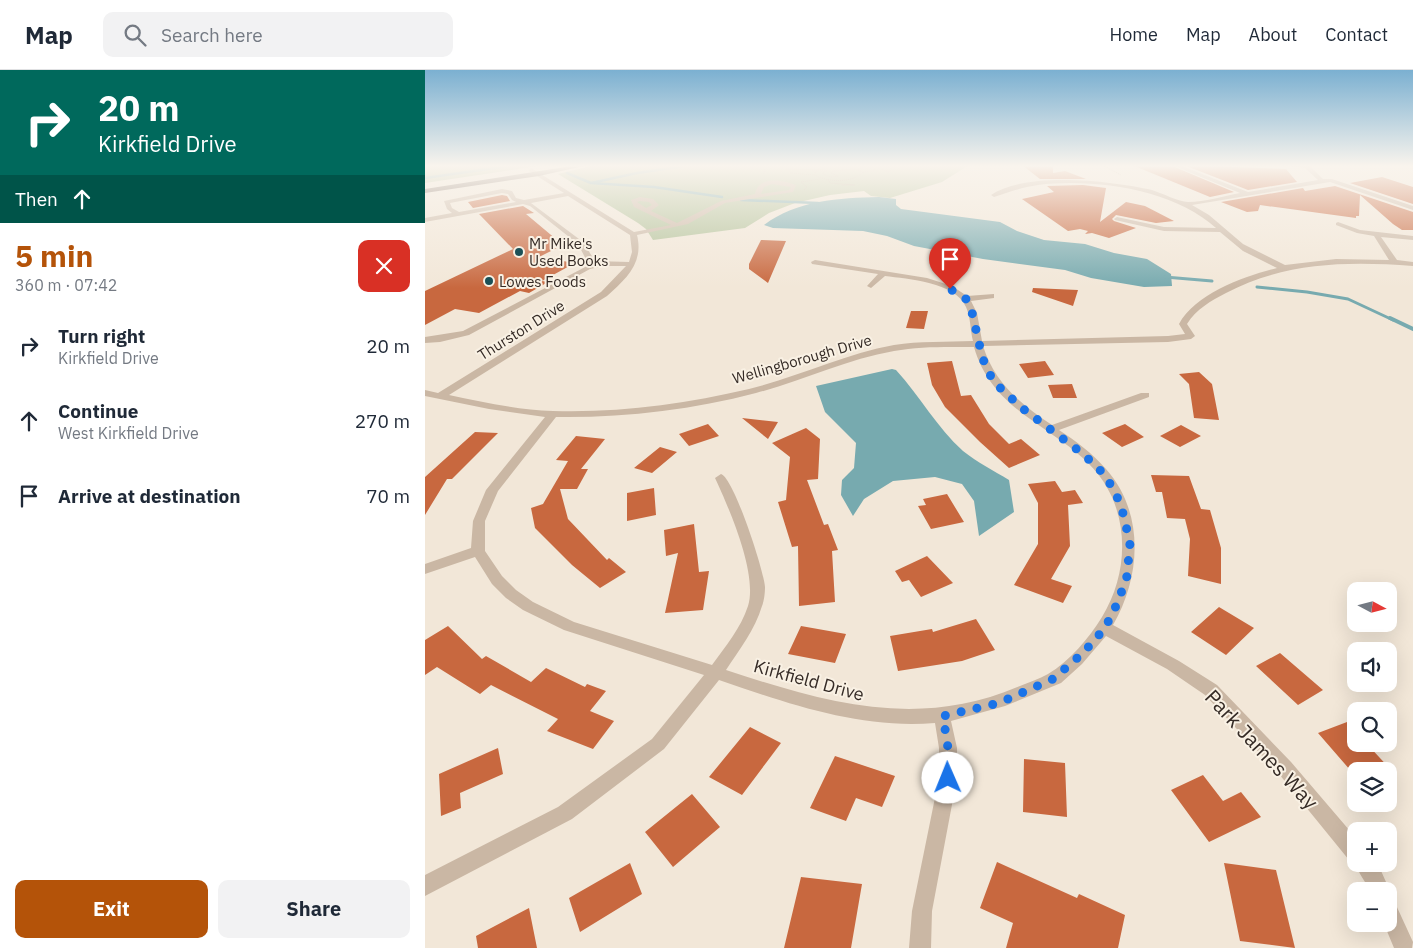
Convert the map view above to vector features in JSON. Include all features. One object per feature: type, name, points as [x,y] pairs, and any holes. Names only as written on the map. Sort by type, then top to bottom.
[{"type":"street","points":[[448,206],[458,214]]},
{"type":"street","points":[[425,220],[503,206]]},
{"type":"street","points":[[533,206],[581,243],[592,263],[601,265]]},
{"type":"street","points":[[425,340],[441,339],[466,333],[588,267],[633,264],[637,248],[633,234],[589,206]]},
{"type":"street","points":[[633,234],[676,225],[692,219],[713,206]]},
{"type":"street","points":[[1190,206],[1204,214],[1245,249],[1282,267],[1337,261],[1413,264]]},
{"type":"street","points":[[645,211],[676,225]]},
{"type":"street","points":[[1117,219],[1165,230],[1221,230]]},
{"type":"street","points":[[1338,224],[1359,232],[1413,238]]},
{"type":"street","points":[[1376,234],[1394,262]]},
{"type":"street","points":[[815,262],[941,284],[966,299],[991,296]]},
{"type":"street","name":"Thurston Drive","points":[[440,396],[605,294],[621,280],[633,264]]},
{"type":"street","name":"Wellingborough Drive","points":[[425,393],[493,406],[553,414],[621,412],[705,402],[755,390],[895,348],[932,345],[1168,339],[1191,336],[1183,324],[1187,315],[1194,307],[1239,281],[1282,267]]},
{"type":"street","points":[[871,286],[883,273]]},
{"type":"street","name":"Kirkfield Drive","points":[[478,551],[497,580],[528,606],[547,617],[569,626],[793,699],[838,710],[897,716],[943,716],[999,703],[1053,679],[1083,653],[1105,628],[1118,602],[1127,576],[1130,543],[1127,522],[1111,485],[1100,470],[1083,454],[1009,398],[996,384],[987,370],[966,299]]},
{"type":"street","points":[[1051,430],[1145,395]]},
{"type":"street","points":[[425,569],[478,551],[479,521],[492,490],[553,414]]},
{"type":"street","points":[[425,886],[565,813],[658,744],[715,673],[745,629],[755,606],[758,588],[736,510],[721,478]]},
{"type":"street","name":"Park James Way","points":[[1105,628],[1173,665],[1211,690],[1285,768],[1347,842]]},
{"type":"street","points":[[919,948],[922,911],[948,778],[948,748],[943,716]]},
{"type":"street","points":[[1397,930],[1403,944]]},
{"type":"green space","points":[[610,206],[787,206],[769,213],[745,228],[653,240],[646,229]]},
{"type":"water","points":[[801,206],[897,206],[901,209],[1000,222],[1017,231],[1044,240],[1085,244],[1114,253],[1147,259],[1171,274],[1172,286],[1144,287],[1091,278],[1065,270],[983,259],[914,246],[887,236],[863,231],[773,228],[764,225],[790,210]]},
{"type":"water","points":[[892,369],[896,370],[905,380],[945,432],[963,451],[1009,480],[1014,512],[979,536],[974,501],[962,484],[935,477],[893,481],[864,499],[853,516],[841,495],[842,480],[854,468],[856,443],[825,412],[816,386]]},
{"type":"building","points":[[523,206],[534,213],[526,214],[563,245],[539,257],[575,263],[542,281],[548,282],[529,293],[520,291],[479,313],[455,309],[425,325],[425,291],[513,249],[479,214]]},
{"type":"building","points":[[1032,206],[1103,206],[1100,222],[1121,206],[1145,206],[1174,221],[1156,223],[1116,215],[1112,219],[1114,221],[1136,228],[1109,238],[1092,233],[1085,234],[1088,231],[1080,229],[1068,231]]},
{"type":"building","points":[[1231,206],[1260,206],[1258,211],[1247,212]]},
{"type":"building","points":[[1267,206],[1359,206],[1359,216],[1356,216],[1356,218]]},
{"type":"building","points":[[1372,206],[1395,206],[1413,212],[1413,230],[1402,230]]},
{"type":"building","points":[[761,240],[786,241],[768,283],[749,269],[749,264]]},
{"type":"building","points":[[1033,288],[1078,290],[1073,306],[1032,292]]},
{"type":"building","points":[[911,311],[928,311],[924,329],[906,328]]},
{"type":"building","points":[[952,361],[961,396],[971,395],[989,424],[1009,444],[1021,439],[1040,455],[1009,468],[945,407],[932,385],[927,363]]},
{"type":"building","points":[[1045,361],[1054,375],[1028,378],[1019,364]]},
{"type":"building","points":[[1199,372],[1212,384],[1219,420],[1194,418],[1189,384],[1179,374]]},
{"type":"building","points":[[1072,384],[1077,398],[1053,398],[1048,385]]},
{"type":"building","points":[[742,418],[778,422],[768,439]]},
{"type":"building","points":[[708,424],[719,436],[689,446],[679,434]]},
{"type":"building","points":[[1125,424],[1144,437],[1122,447],[1102,433]]},
{"type":"building","points":[[1181,425],[1201,436],[1180,447],[1160,436]]},
{"type":"building","points":[[806,428],[820,439],[818,479],[807,480],[824,525],[828,524],[838,550],[832,551],[835,602],[799,606],[798,546],[792,547],[778,502],[786,500],[790,457],[772,443]]},
{"type":"building","points":[[475,432],[498,433],[452,479],[447,479],[425,515],[425,477]]},
{"type":"building","points":[[576,436],[605,439],[581,469],[588,469],[577,489],[560,489],[568,519],[607,560],[609,558],[626,572],[600,588],[572,565],[535,528],[531,508],[543,504],[568,461],[556,460]]},
{"type":"building","points":[[660,447],[677,452],[652,473],[634,468]]},
{"type":"building","points":[[1151,475],[1189,476],[1201,509],[1210,510],[1221,548],[1221,584],[1188,576],[1190,539],[1185,519],[1167,518],[1162,492],[1156,492]]},
{"type":"building","points":[[1055,481],[1062,492],[1075,490],[1083,503],[1068,505],[1070,546],[1051,579],[1072,586],[1063,603],[1014,585],[1038,544],[1038,503],[1028,484]]},
{"type":"building","points":[[654,488],[656,515],[627,521],[627,493]]},
{"type":"building","points":[[947,494],[964,522],[931,529],[918,506],[926,505],[923,499]]},
{"type":"building","points":[[694,524],[699,572],[709,571],[703,610],[665,613],[678,553],[666,556],[664,530]]},
{"type":"building","points":[[927,556],[953,583],[921,597],[909,580],[902,582],[895,571]]},
{"type":"building","points":[[1219,607],[1254,628],[1226,655],[1191,632]]},
{"type":"building","points":[[976,619],[995,650],[962,661],[898,671],[890,636],[932,629],[933,632]]},
{"type":"building","points":[[448,626],[482,659],[486,656],[531,682],[546,668],[585,687],[587,684],[606,691],[590,711],[614,721],[593,749],[547,731],[558,719],[491,685],[480,694],[437,667],[425,675],[425,640]]},
{"type":"building","points":[[801,626],[846,634],[835,663],[788,654]]},
{"type":"building","points":[[1280,653],[1323,690],[1298,705],[1256,666]]},
{"type":"building","points":[[1347,722],[1347,752],[1374,752],[1384,762],[1347,762],[1347,766],[1318,733]]},
{"type":"building","points":[[750,727],[781,743],[742,795],[709,777]]},
{"type":"building","points":[[498,748],[503,774],[460,793],[461,808],[441,816],[439,774]]},
{"type":"building","points":[[835,756],[895,776],[882,807],[856,798],[846,821],[810,808]]},
{"type":"building","points":[[1024,759],[1065,763],[1067,817],[1023,812]]},
{"type":"building","points":[[1203,775],[1223,801],[1241,792],[1261,817],[1209,842],[1171,790]]},
{"type":"building","points":[[692,794],[720,827],[673,867],[645,832]]},
{"type":"building","points":[[997,862],[1077,898],[1079,894],[1125,915],[1118,948],[1006,948],[1013,923],[980,908]]},
{"type":"building","points":[[630,863],[642,894],[580,932],[569,898]]},
{"type":"building","points":[[1224,863],[1276,870],[1295,948],[1240,941]]},
{"type":"building","points":[[801,877],[862,884],[851,948],[784,948]]},
{"type":"building","points":[[529,908],[537,948],[478,948],[476,936]]},
{"type":"waterway","points":[[1165,277],[1212,281]]},
{"type":"waterway","points":[[1257,287],[1307,292],[1348,299],[1393,320]]},
{"type":"waterway","points":[[1390,318],[1413,329]]},
{"type":"place","name":"Mr Mike's Used Books","points":[[519,252]]},
{"type":"place","name":"Lowes Foods","points":[[489,281]]},
{"type":"route","points":[[948,778],[948,748],[943,716],[999,703],[1053,679],[1083,653],[1105,628],[1118,602],[1127,576],[1130,543],[1127,522],[1111,485],[1100,470],[1083,454],[1009,398],[996,384],[987,370],[982,356],[971,308],[966,299],[950,289]]}]
